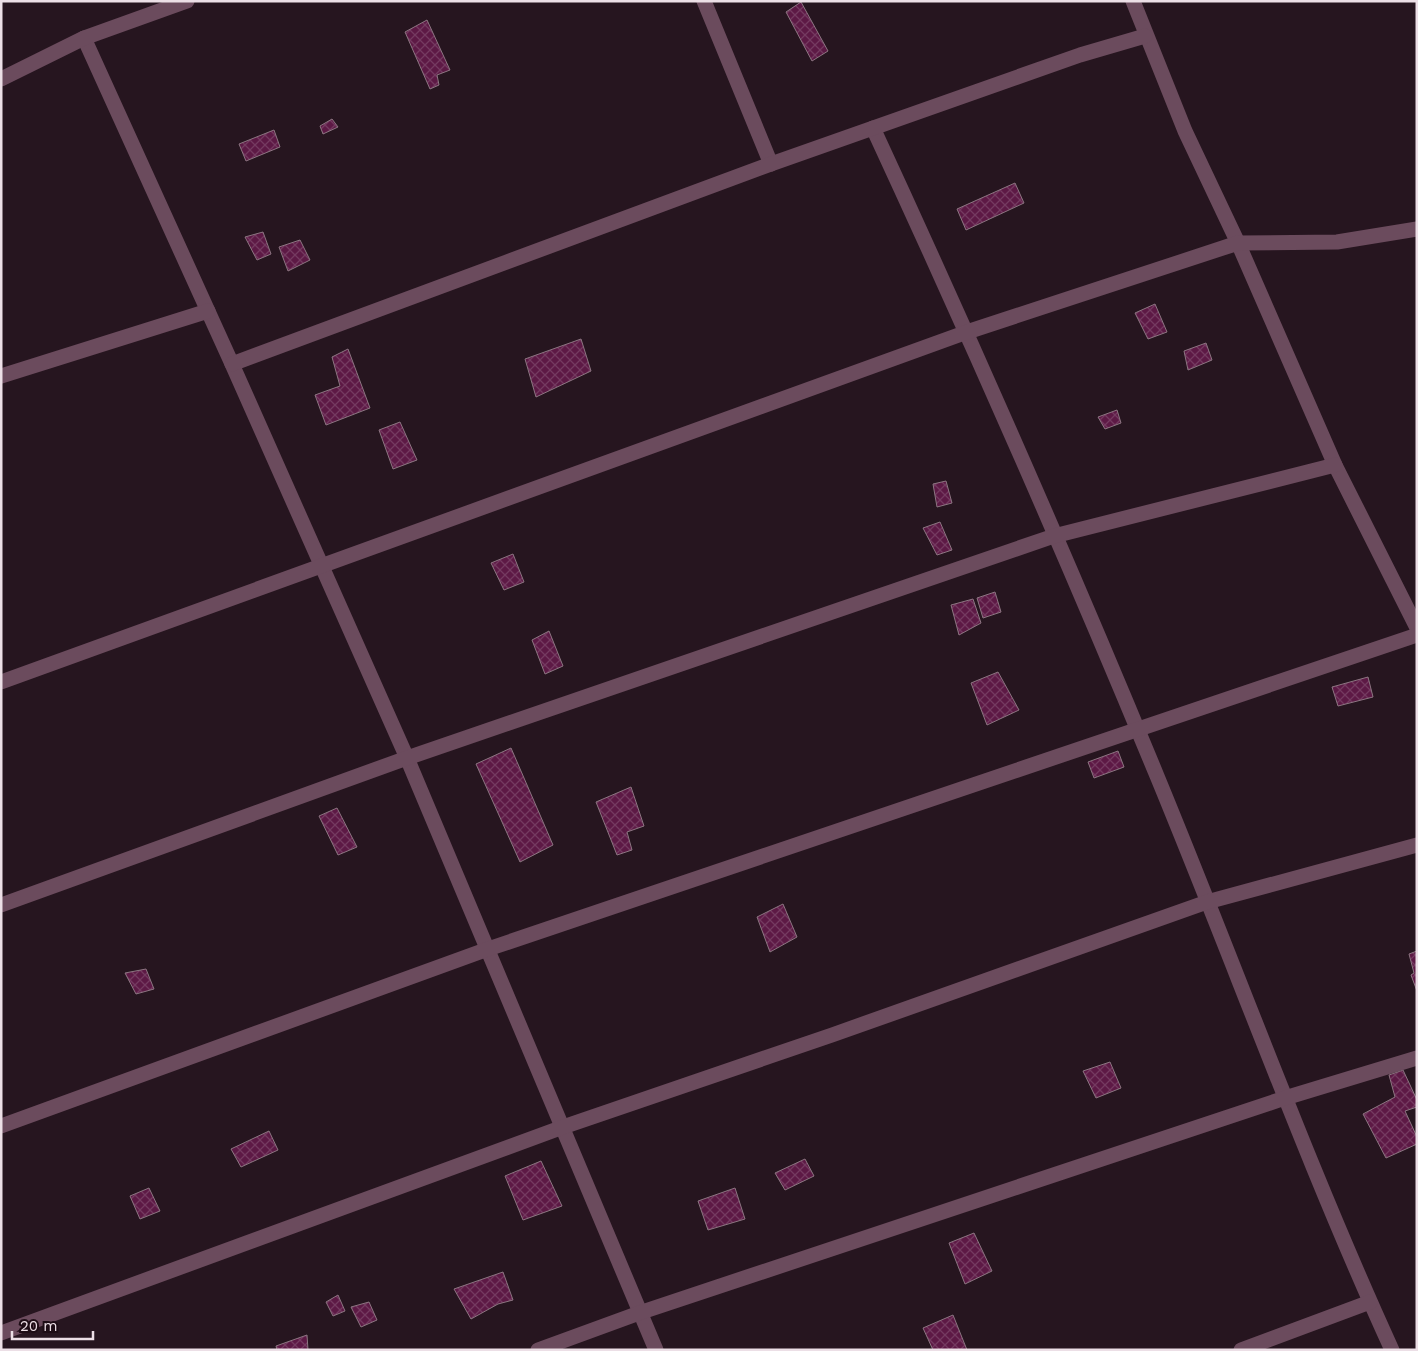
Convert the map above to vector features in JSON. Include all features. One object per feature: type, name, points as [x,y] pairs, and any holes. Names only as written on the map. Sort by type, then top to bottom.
[{"type":"street","points":[[1,79],[84,38],[187,1]]},
{"type":"street","points":[[704,1],[771,164]]},
{"type":"street","points":[[1133,1],[1145,36],[1185,131],[1238,243],[1335,464],[1417,628]]},
{"type":"street","points":[[232,364],[771,164],[1080,55],[1145,36]]},
{"type":"street","points":[[84,38],[232,364],[407,758],[642,1312],[656,1350]]},
{"type":"street","points":[[873,128],[967,332],[1137,729],[1285,1098],[1392,1350]]},
{"type":"street","points":[[1,682],[321,564],[967,332],[1238,243],[1337,242],[1417,229]]},
{"type":"street","points":[[1,376],[208,311]]},
{"type":"street","points":[[1,905],[407,758],[1054,536],[1335,464]]},
{"type":"street","points":[[1,1126],[488,949],[1417,635]]},
{"type":"street","points":[[1,1333],[563,1127],[832,1035],[1207,902],[1417,845]]},
{"type":"street","points":[[538,1350],[642,1312],[1285,1098],[1417,1058]]},
{"type":"street","points":[[1241,1350],[1370,1302]]},
{"type":"building","points":[[801,2],[828,51],[812,61],[786,12]]},
{"type":"building","points":[[427,20],[450,70],[437,75],[439,85],[430,89],[405,32]]},
{"type":"building","points":[[332,119],[338,127],[323,134],[320,126]]},
{"type":"building","points":[[274,130],[280,147],[246,161],[239,144]]},
{"type":"building","points":[[1015,183],[1024,203],[966,230],[957,209]]},
{"type":"building","points":[[263,232],[271,254],[257,260],[245,237]]},
{"type":"building","points":[[300,240],[310,260],[288,271],[279,247]]},
{"type":"building","points":[[1155,304],[1167,332],[1148,339],[1135,313]]},
{"type":"building","points":[[581,339],[591,371],[536,397],[525,359]]},
{"type":"building","points":[[1206,343],[1212,360],[1188,370],[1184,351]]},
{"type":"building","points":[[348,349],[370,408],[326,425],[315,395],[340,386],[332,357]]},
{"type":"building","points":[[1117,410],[1121,423],[1105,429],[1098,417]]},
{"type":"building","points":[[400,422],[417,460],[393,469],[379,430]]},
{"type":"building","points":[[946,481],[952,503],[937,507],[933,484]]},
{"type":"building","points":[[940,522],[952,550],[937,555],[923,528]]},
{"type":"building","points":[[513,554],[524,582],[504,590],[491,563]]},
{"type":"building","points":[[995,592],[1001,612],[983,618],[977,598]]},
{"type":"building","points":[[973,599],[981,623],[959,635],[951,605]]},
{"type":"building","points":[[549,631],[563,666],[545,674],[532,640]]},
{"type":"building","points":[[998,672],[1019,710],[987,725],[971,683]]},
{"type":"building","points":[[1368,677],[1373,697],[1338,706],[1332,687]]},
{"type":"building","points":[[511,748],[553,845],[520,862],[476,764]]},
{"type":"building","points":[[1118,751],[1124,767],[1094,778],[1088,762]]},
{"type":"building","points":[[631,787],[644,826],[627,832],[632,850],[617,855],[596,802]]},
{"type":"building","points":[[337,808],[357,847],[338,855],[319,816]]},
{"type":"building","points":[[783,904],[797,937],[770,952],[757,917]]},
{"type":"building","points":[[1417,951],[1417,991],[1411,975],[1414,973],[1409,954]]},
{"type":"building","points":[[146,969],[154,989],[136,994],[125,973]]},
{"type":"building","points":[[1110,1062],[1121,1088],[1096,1098],[1083,1071]]},
{"type":"building","points":[[1403,1070],[1417,1100],[1417,1107],[1405,1111],[1417,1137],[1417,1144],[1386,1158],[1363,1114],[1395,1097],[1389,1075]]},
{"type":"building","points":[[269,1131],[278,1150],[241,1167],[231,1149]]},
{"type":"building","points":[[805,1159],[814,1176],[785,1190],[775,1173]]},
{"type":"building","points":[[541,1161],[562,1206],[523,1220],[505,1176]]},
{"type":"building","points":[[149,1188],[160,1211],[140,1219],[130,1196]]},
{"type":"building","points":[[735,1188],[745,1219],[708,1230],[698,1201]]},
{"type":"building","points":[[974,1233],[992,1271],[965,1284],[949,1243]]},
{"type":"building","points":[[503,1272],[513,1300],[498,1304],[471,1319],[454,1289]]},
{"type":"building","points":[[338,1295],[345,1311],[333,1316],[326,1302]]},
{"type":"building","points":[[369,1302],[377,1320],[361,1327],[351,1307]]},
{"type":"building","points":[[953,1315],[967,1350],[933,1350],[923,1328]]},
{"type":"building","points":[[307,1335],[308,1350],[277,1350],[276,1346]]}]
